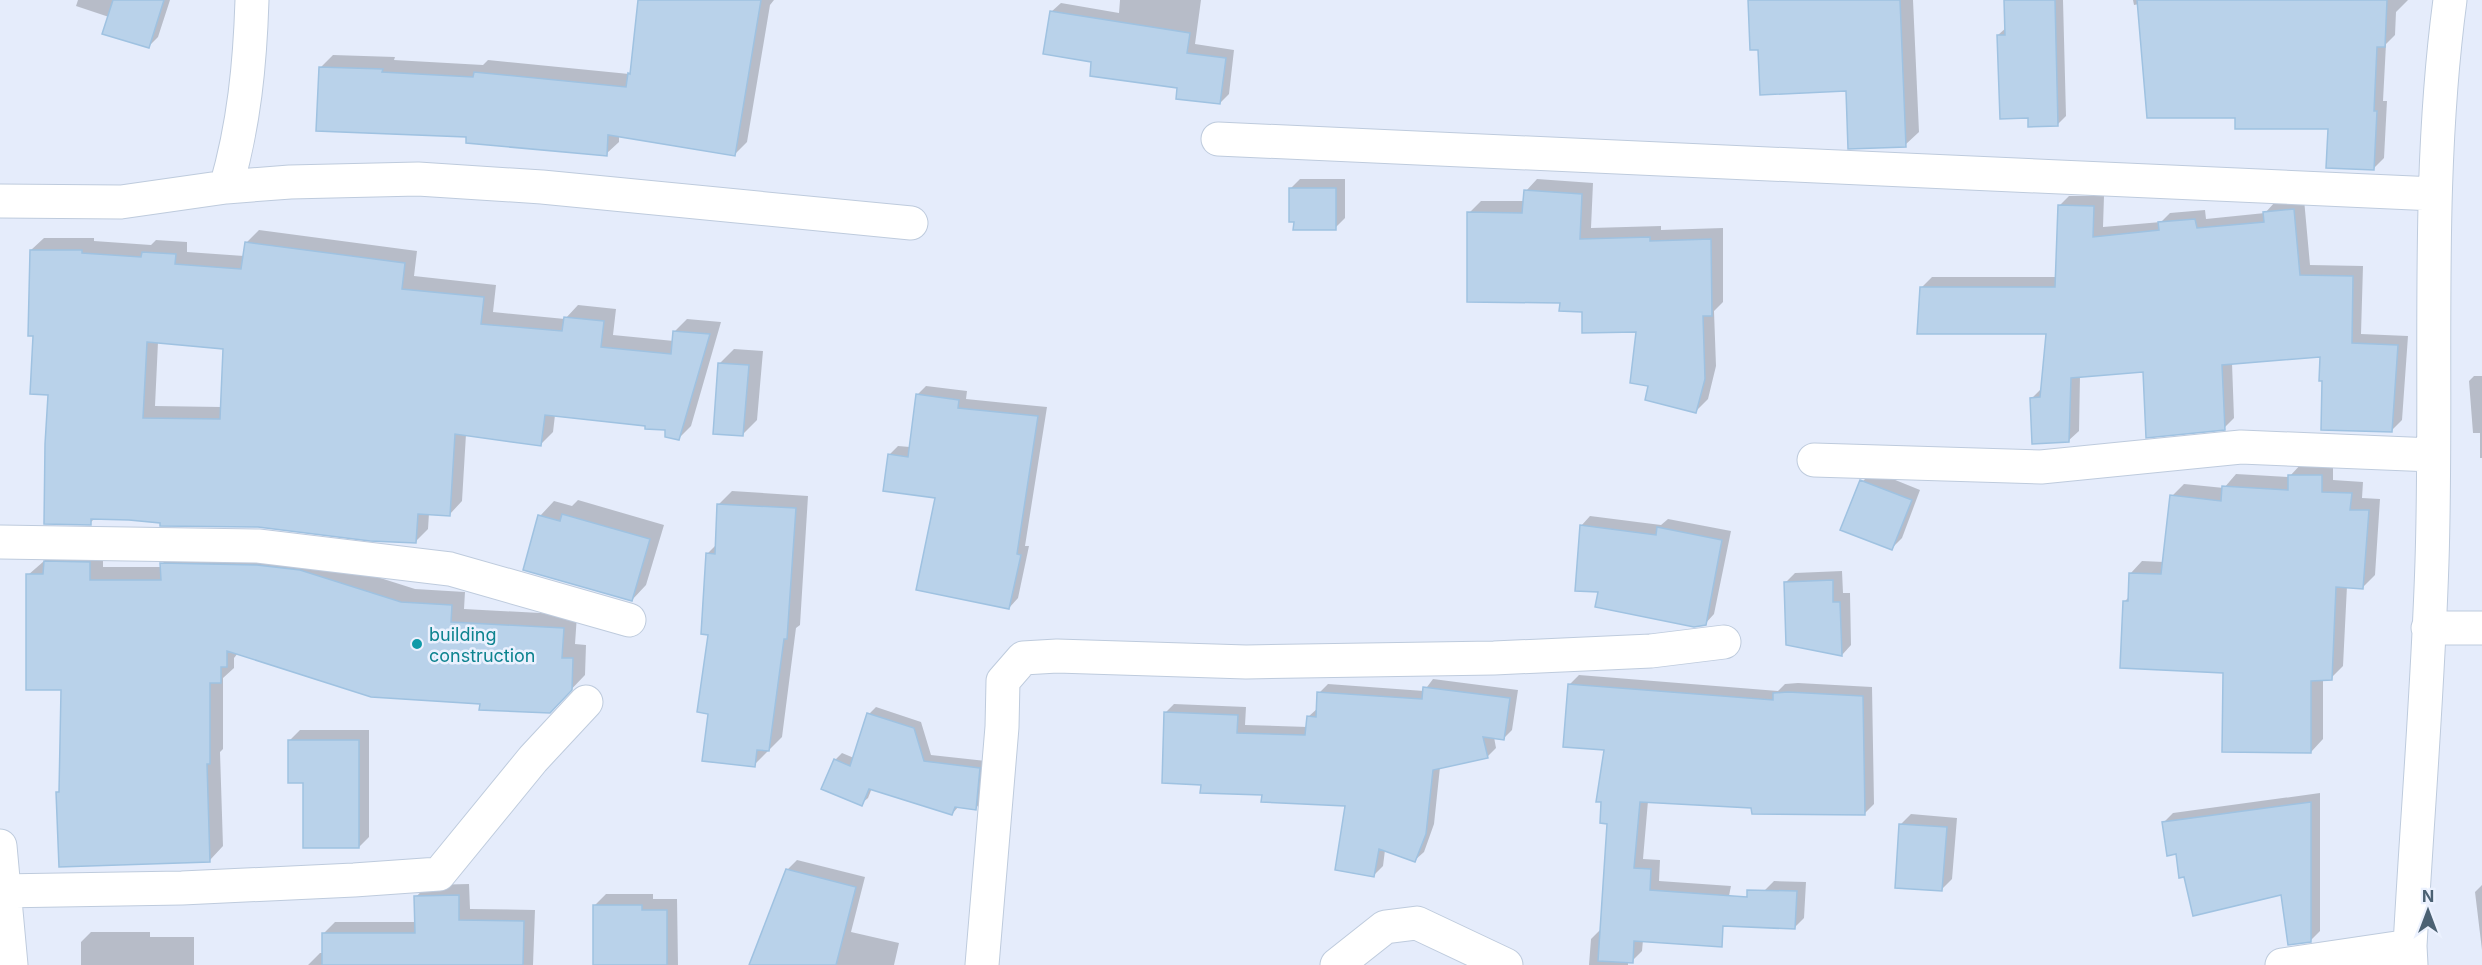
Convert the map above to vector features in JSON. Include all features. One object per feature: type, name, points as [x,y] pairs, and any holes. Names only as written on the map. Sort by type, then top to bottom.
[{"type":"street","points":[[226,187],[244,112],[251,45],[252,0]]},
{"type":"street","points":[[2282,965],[2410,956],[2432,561],[2434,194],[2442,61],[2450,0]]},
{"type":"street","points":[[1218,139],[2434,194]]},
{"type":"street","points":[[0,201],[121,201],[226,187],[290,182],[418,179],[542,187],[911,223]]},
{"type":"street","points":[[1814,459],[2041,467],[2241,447],[2433,455]]},
{"type":"street","points":[[0,542],[258,546],[450,569],[629,620]]},
{"type":"street","points":[[2428,628],[2482,628]]},
{"type":"street","points":[[982,965],[1002,727],[1003,681],[1023,658],[1057,656],[1246,662],[1494,658],[1651,651],[1724,642]]},
{"type":"street","points":[[3,891],[182,888],[439,874],[533,759],[586,702]]},
{"type":"street","points":[[0,846],[11,965]]},
{"type":"street","points":[[1337,965],[1385,927],[1417,923],[1506,965]]},
{"type":"building","points":[[113,0],[164,0],[149,48],[102,34]]},
{"type":"building","points":[[638,0],[761,0],[735,156],[608,135],[607,156],[466,143],[466,137],[316,131],[319,67],[383,69],[382,72],[473,77],[474,72],[626,87],[628,73],[630,74]]},
{"type":"building","points":[[1748,0],[1900,0],[1906,147],[1848,149],[1846,91],[1760,95],[1758,50],[1750,50]]},
{"type":"building","points":[[2004,0],[2055,0],[2058,126],[2028,127],[2028,118],[2000,119],[1997,35],[2005,35]]},
{"type":"building","points":[[2137,0],[2387,0],[2385,47],[2377,47],[2374,170],[2326,168],[2328,129],[2235,129],[2235,118],[2147,118]]},
{"type":"building","points":[[1050,11],[1190,33],[1187,53],[1226,58],[1220,104],[1176,99],[1177,88],[1090,76],[1091,62],[1043,54]]},
{"type":"building","points":[[1289,188],[1336,188],[1336,230],[1293,230],[1294,222],[1289,222]]},
{"type":"building","points":[[1524,190],[1582,194],[1580,239],[1650,237],[1650,241],[1711,239],[1712,316],[1703,316],[1705,379],[1696,413],[1645,400],[1648,386],[1630,383],[1636,332],[1582,333],[1582,312],[1559,311],[1560,303],[1467,302],[1467,212],[1522,213]]},
{"type":"building","points":[[2058,205],[2094,206],[2093,237],[2159,230],[2158,222],[2195,219],[2197,228],[2264,222],[2263,212],[2294,209],[2300,275],[2353,276],[2352,343],[2398,345],[2392,432],[2321,430],[2320,357],[2222,365],[2225,430],[2146,438],[2143,372],[2071,378],[2069,442],[2032,444],[2030,398],[2040,397],[2046,334],[1917,334],[1920,287],[2055,287]]},
{"type":"building","points":[[245,242],[405,263],[402,289],[484,297],[481,324],[562,331],[564,317],[604,321],[601,347],[671,354],[673,331],[710,334],[679,440],[665,437],[665,430],[645,429],[645,426],[545,415],[541,446],[455,434],[450,516],[418,514],[416,543],[370,541],[258,527],[160,526],[160,523],[129,520],[91,519],[91,525],[44,524],[48,395],[30,394],[33,336],[28,336],[30,250],[82,250],[82,253],[141,257],[142,252],[176,254],[175,264],[241,269]],"holes":[[[147,342],[223,349],[220,419],[143,418]]]},
{"type":"building","points":[[718,363],[749,365],[743,436],[713,434]]},
{"type":"building","points":[[916,394],[959,400],[958,408],[1038,416],[1017,554],[1021,555],[1009,609],[916,590],[935,498],[883,491],[888,454],[908,457]]},
{"type":"building","points":[[2288,475],[2322,475],[2322,492],[2352,493],[2350,510],[2369,510],[2363,589],[2336,587],[2332,680],[2311,681],[2311,753],[2222,752],[2223,673],[2120,668],[2123,601],[2128,601],[2129,573],[2161,574],[2170,495],[2221,501],[2222,486],[2288,490]]},
{"type":"building","points":[[1860,480],[1912,500],[1892,550],[1840,530]]},
{"type":"building","points":[[717,504],[796,508],[787,639],[784,639],[769,751],[757,750],[755,767],[702,761],[708,714],[697,712],[708,635],[701,634],[706,553],[715,554]]},
{"type":"building","points":[[562,514],[650,539],[632,601],[523,570],[538,515],[560,521]]},
{"type":"building","points":[[1580,525],[1656,535],[1657,527],[1722,540],[1706,625],[1694,627],[1595,607],[1598,592],[1575,591]]},
{"type":"building","points":[[44,561],[90,562],[90,580],[161,580],[160,563],[257,565],[300,570],[401,602],[452,605],[451,622],[564,628],[562,658],[573,658],[572,690],[550,713],[479,710],[480,704],[371,697],[227,651],[227,667],[221,667],[221,683],[210,683],[210,764],[207,764],[210,862],[59,867],[56,792],[59,792],[61,690],[26,690],[26,574],[43,574]]},
{"type":"building","points":[[1833,580],[1833,602],[1840,602],[1842,656],[1786,645],[1784,582]]},
{"type":"building","points":[[1568,684],[1773,700],[1773,693],[1788,692],[1863,696],[1865,815],[1752,814],[1751,808],[1640,802],[1634,868],[1651,869],[1650,890],[1747,897],[1747,890],[1797,891],[1795,929],[1723,926],[1722,947],[1634,941],[1633,963],[1598,961],[1607,824],[1600,823],[1601,802],[1596,802],[1604,750],[1563,747]]},
{"type":"building","points":[[1423,687],[1510,698],[1504,740],[1483,737],[1488,758],[1433,770],[1426,834],[1415,862],[1379,849],[1374,877],[1335,870],[1345,806],[1261,802],[1262,795],[1200,793],[1201,785],[1162,783],[1164,712],[1238,715],[1237,733],[1305,735],[1307,716],[1316,717],[1317,692],[1422,699]]},
{"type":"building","points":[[867,713],[914,728],[924,761],[980,768],[976,810],[955,807],[952,815],[869,789],[862,806],[821,789],[834,759],[850,766]]},
{"type":"building","points":[[288,740],[359,740],[359,848],[303,848],[303,783],[288,783]]},
{"type":"building","points":[[2311,802],[2311,942],[2288,945],[2281,895],[2193,916],[2184,877],[2179,878],[2176,854],[2167,856],[2162,822]]},
{"type":"building","points":[[1899,824],[1947,827],[1942,891],[1895,888]]},
{"type":"building","points":[[786,869],[856,887],[836,965],[749,965]]},
{"type":"building","points":[[459,895],[459,920],[524,921],[523,965],[322,965],[322,933],[415,933],[414,896]]},
{"type":"building","points":[[593,905],[642,905],[642,910],[667,910],[667,965],[593,965]]},
{"type":"place","name":"building construction","points":[[417,644]]}]
